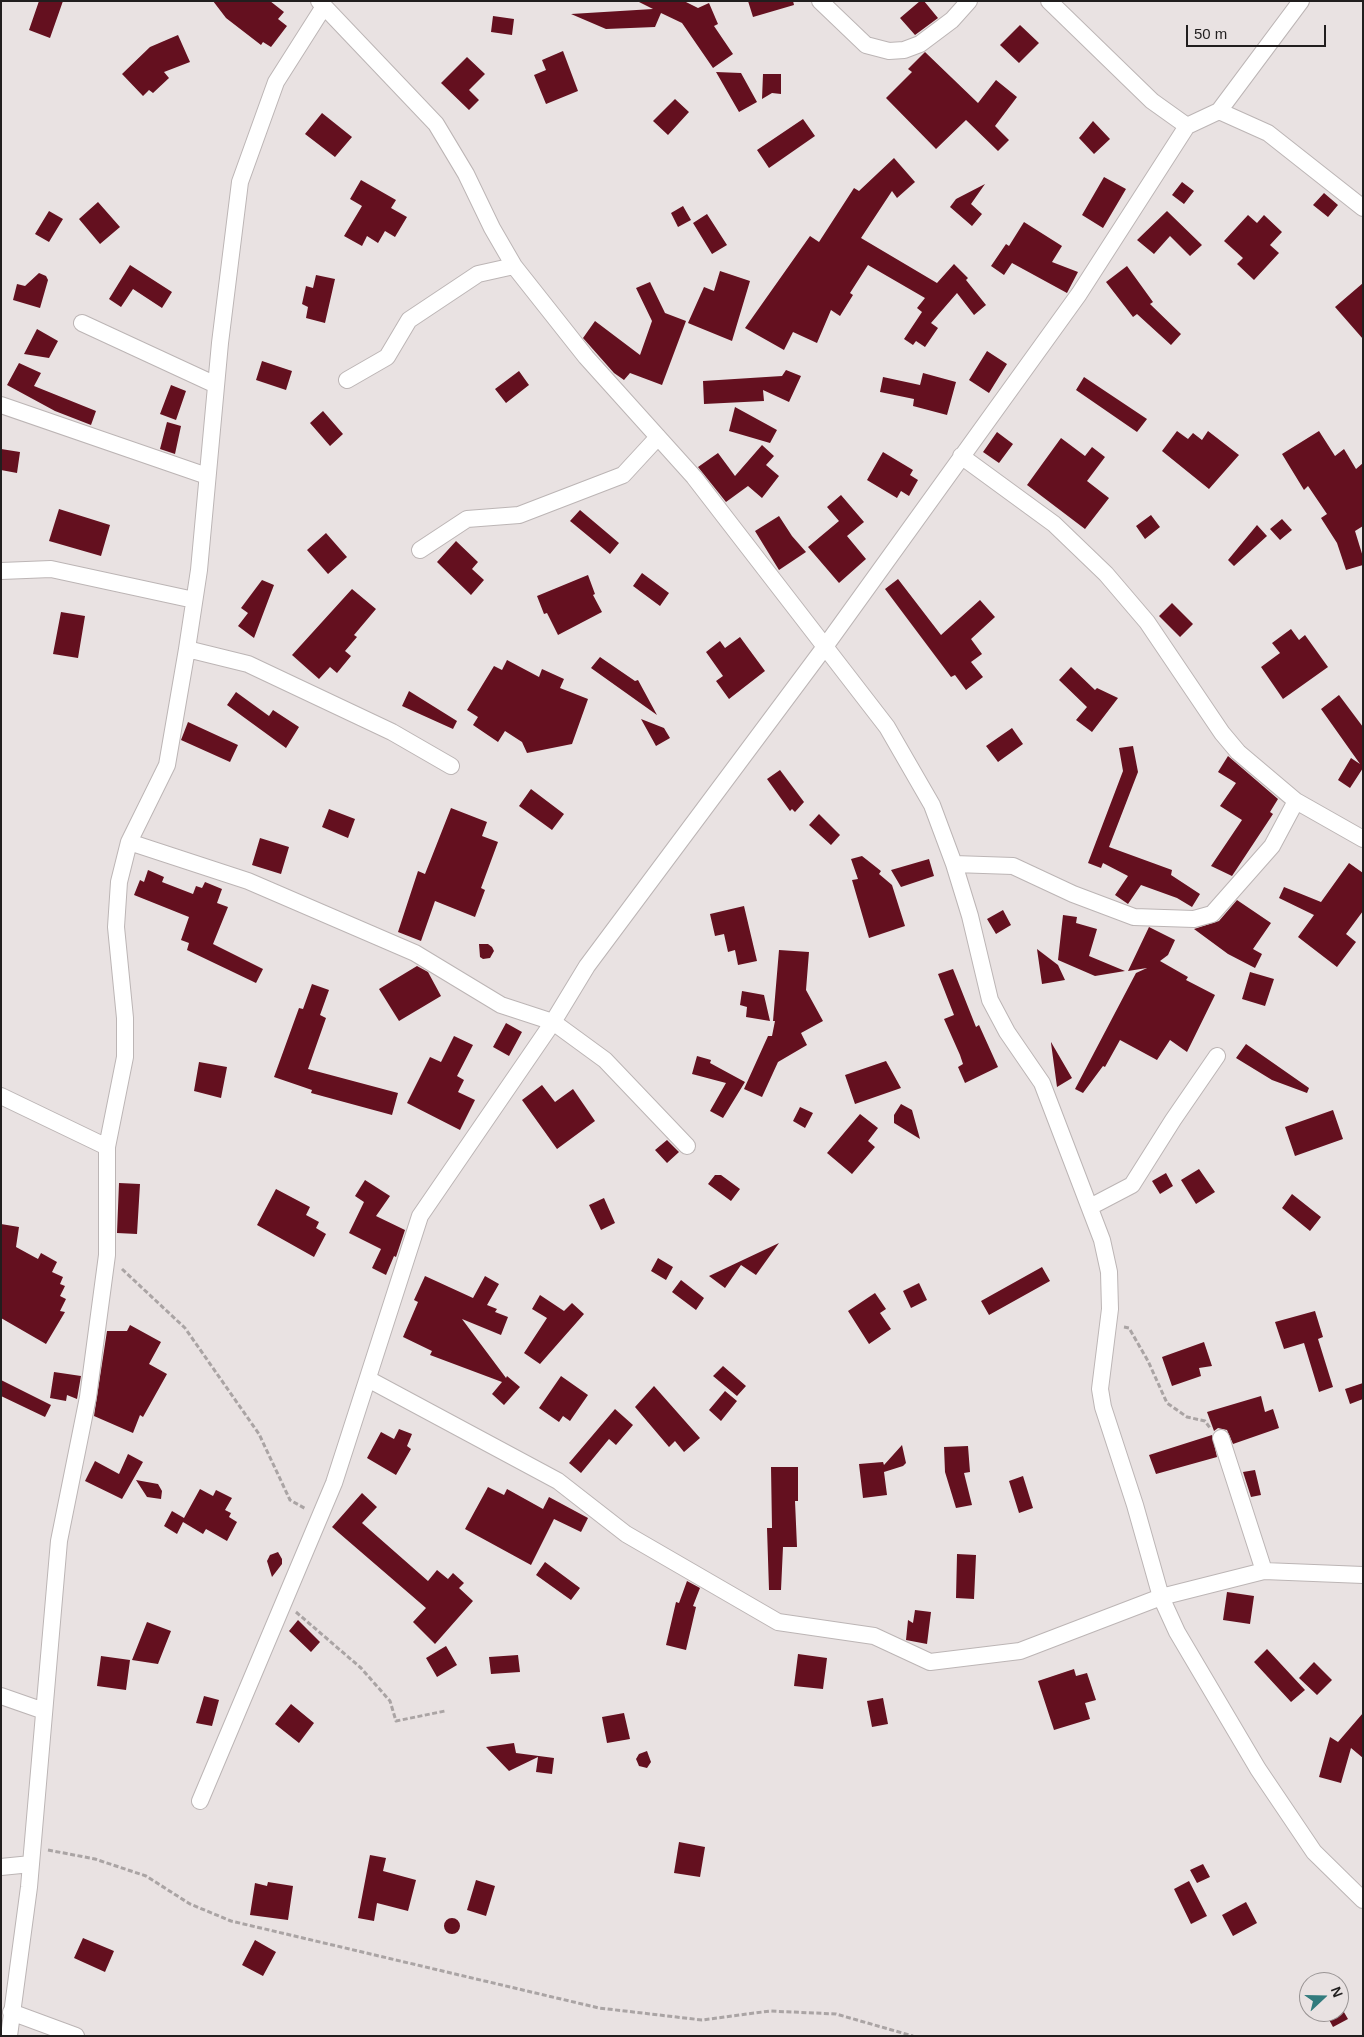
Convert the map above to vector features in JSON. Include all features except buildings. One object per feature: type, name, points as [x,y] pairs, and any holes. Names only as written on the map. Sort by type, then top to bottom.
[{"type":"street","points":[[820,1],[866,45],[889,50],[904,50],[920,44],[952,20],[969,1]]},
{"type":"street","points":[[1049,1],[1152,101],[1187,126]]},
{"type":"street","points":[[200,1801],[334,1483],[420,1216],[553,1022],[587,966],[824,648],[1079,294],[1187,126],[1219,111],[1301,1]]},
{"type":"street","points":[[9,2036],[31,1864],[59,1541],[88,1397],[107,1255],[107,1147],[125,1056],[125,1018],[116,927],[119,882],[129,842],[166,765],[187,648],[194,600],[216,385],[240,182],[276,82],[321,4],[436,124],[466,174],[492,228],[514,266],[586,357],[694,477],[824,648],[887,727],[932,805],[954,864],[979,946],[990,1000],[1007,1032],[1042,1084],[1102,1240],[1109,1272],[1108,1323],[1100,1389],[1103,1407],[1135,1505],[1161,1597],[1177,1632],[1258,1769],[1314,1852],[1363,1900]]},
{"type":"street","points":[[1219,111],[1268,133],[1363,208]]},
{"type":"street","points":[[347,380],[387,357],[409,320],[478,274],[514,266]]},
{"type":"street","points":[[82,323],[216,385]]},
{"type":"street","points":[[1,405],[207,476]]},
{"type":"street","points":[[420,550],[467,519],[519,515],[623,475],[658,437]]},
{"type":"street","points":[[961,456],[1054,524],[1106,574],[1148,622],[1222,733],[1238,752],[1296,801],[1363,839]]},
{"type":"street","points":[[1,571],[51,569],[194,600]]},
{"type":"street","points":[[187,648],[248,664],[392,732],[451,766]]},
{"type":"street","points":[[954,864],[1013,866],[1073,894],[1134,917],[1194,919],[1212,914],[1272,846],[1296,801]]},
{"type":"street","points":[[129,842],[248,881],[415,953],[501,1004],[553,1022],[605,1060],[687,1146]]},
{"type":"street","points":[[1090,1207],[1132,1185],[1172,1120],[1217,1056]]},
{"type":"street","points":[[1,1096],[107,1147]]},
{"type":"street","points":[[368,1379],[558,1480],[626,1534],[778,1622],[874,1636],[930,1662],[1020,1651],[1161,1597],[1264,1571],[1363,1575]]},
{"type":"street","points":[[1221,1438],[1264,1571]]},
{"type":"street","points":[[1,1696],[44,1711]]},
{"type":"street","points":[[1,1867],[31,1864]]},
{"type":"street","points":[[11,2012],[76,2036]]},
{"type":"path","points":[[107,1255],[185,1328],[259,1434],[290,1500],[320,1517]]},
{"type":"path","points":[[1108,1323],[1129,1328],[1148,1361],[1167,1403],[1187,1417],[1205,1421],[1210,1429],[1221,1438]]},
{"type":"path","points":[[284,1602],[361,1668],[390,1701],[396,1721],[445,1711]]},
{"type":"path","points":[[32,1848],[95,1859],[146,1876],[190,1904],[231,1921],[599,2008],[702,2020],[770,2011],[836,2014],[913,2036]]}]
